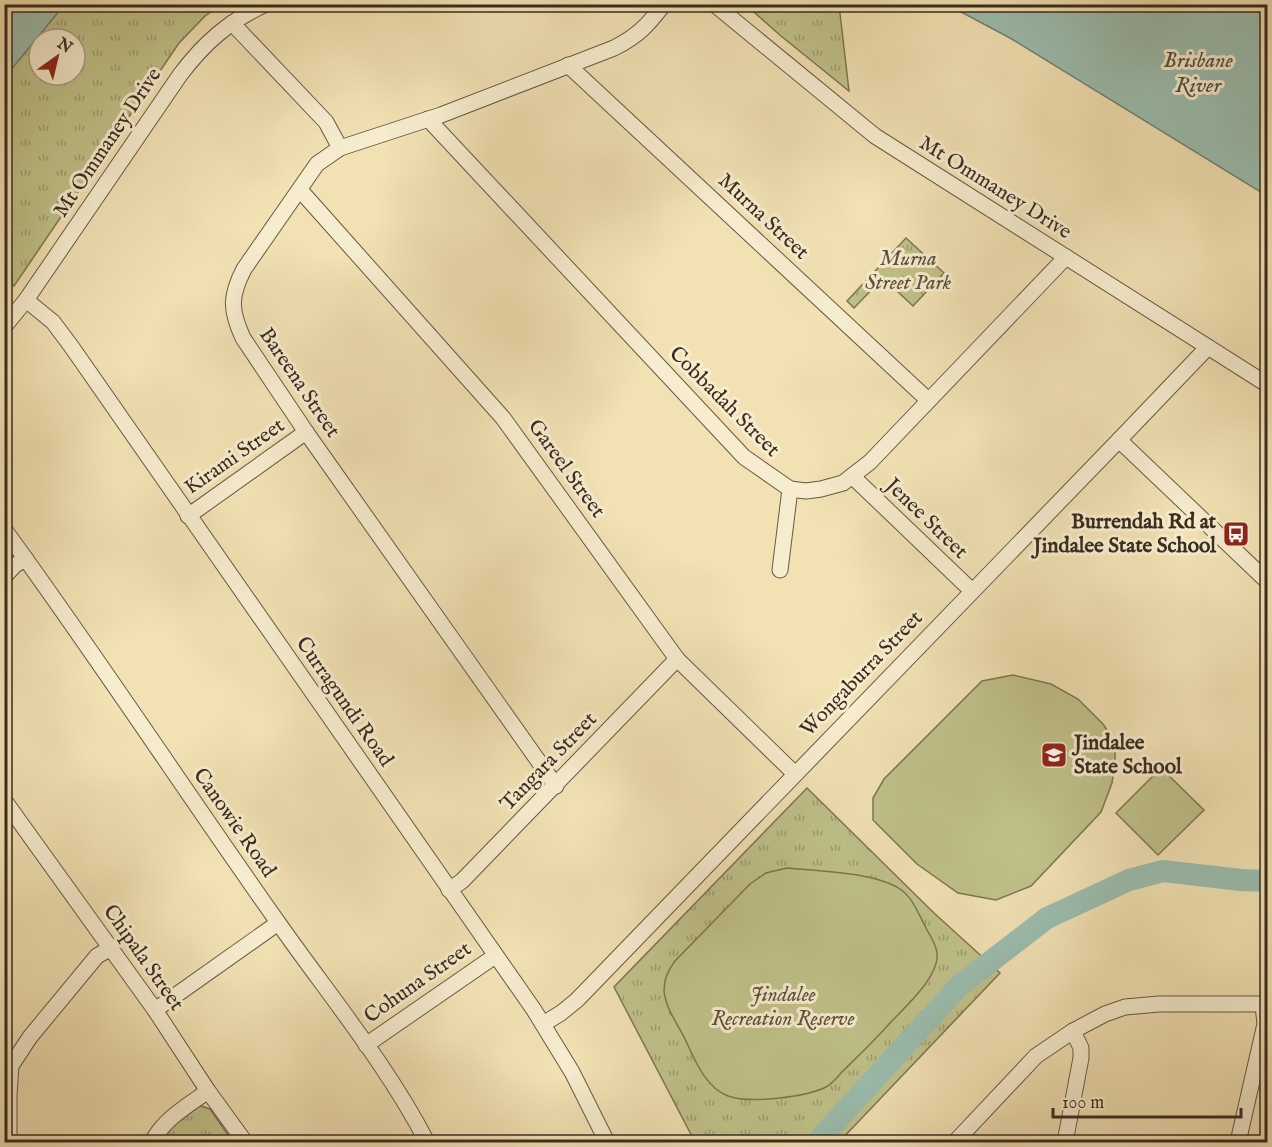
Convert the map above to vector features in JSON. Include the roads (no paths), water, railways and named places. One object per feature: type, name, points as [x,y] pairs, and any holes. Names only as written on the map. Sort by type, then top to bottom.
[{"type":"street","name":"Mt Ommaney Drive","points":[[4,327],[26,300],[180,75],[213,36],[266,4]]},
{"type":"street","name":"Bareena Street","points":[[556,786],[306,432],[243,338],[236,323],[232,303],[235,286],[244,269],[317,164],[328,154],[596,56],[630,40],[645,28],[664,4]]},
{"type":"street","name":"Mt Ommaney Drive","points":[[714,4],[875,136],[1268,385]]},
{"type":"street","points":[[232,23],[326,122],[340,148]]},
{"type":"street","name":"Murna Street","points":[[568,65],[928,400]]},
{"type":"street","name":"Cobbadah Street","points":[[428,119],[744,457],[790,489]]},
{"type":"street","name":"Gareel Street","points":[[300,190],[503,418],[677,659],[795,774]]},
{"type":"street","points":[[780,570],[790,489],[821,489],[843,483],[870,462],[1066,257]]},
{"type":"street","name":"Curragundi Road","points":[[26,300],[52,322],[71,346],[543,1024],[572,1072],[607,1143]]},
{"type":"street","name":"Wongaburra Street","points":[[543,1024],[577,1000],[1208,347]]},
{"type":"street","name":"Kirami Street","points":[[188,516],[306,432]]},
{"type":"street","points":[[1119,440],[1268,582]]},
{"type":"street","name":"Jenee Street","points":[[852,476],[972,591]]},
{"type":"street","name":"Canowie Road","points":[[4,529],[412,1112],[427,1143]]},
{"type":"street","points":[[4,577],[15,565],[26,559]]},
{"type":"street","name":"Tangara Street","points":[[449,890],[462,881],[556,786],[677,659]]},
{"type":"street","name":"Chipala Street","points":[[4,800],[10,821],[111,948],[245,1143]]},
{"type":"street","points":[[155,1010],[278,922]]},
{"type":"street","points":[[9,1143],[11,1066],[30,1037],[97,956],[111,948]]},
{"type":"street","name":"Cohuna Street","points":[[366,1046],[495,956]]},
{"type":"street","points":[[955,1143],[1029,1063],[1073,1031],[1105,1014],[1125,1007],[1159,1004],[1265,1004],[1265,1024],[1238,1143]]},
{"type":"street","points":[[1065,1143],[1082,1059],[1081,1048],[1073,1031]]},
{"type":"street","points":[[152,1143],[159,1130],[169,1119],[208,1091]]},
{"type":"water","points":[[4,5],[64,5],[46,27],[27,27],[27,50],[5,77]]},
{"type":"water","name":"Brisbane River","points":[[948,5],[1267,5],[1267,196],[1010,38]]},
{"type":"waterway","points":[[817,1142],[960,985],[1047,918],[1129,880],[1163,871],[1268,881]]},
{"type":"place","name":"Burrendah Rd at Jindalee State School","points":[[1236,534]]},
{"type":"place","name":"Jindalee State School","points":[[1054,755]]},
{"type":"park label","name":"Murna Street Park","points":[[908,271]]},
{"type":"park label","name":"Jindalee Recreation Reserve","points":[[783,1007]]}]
